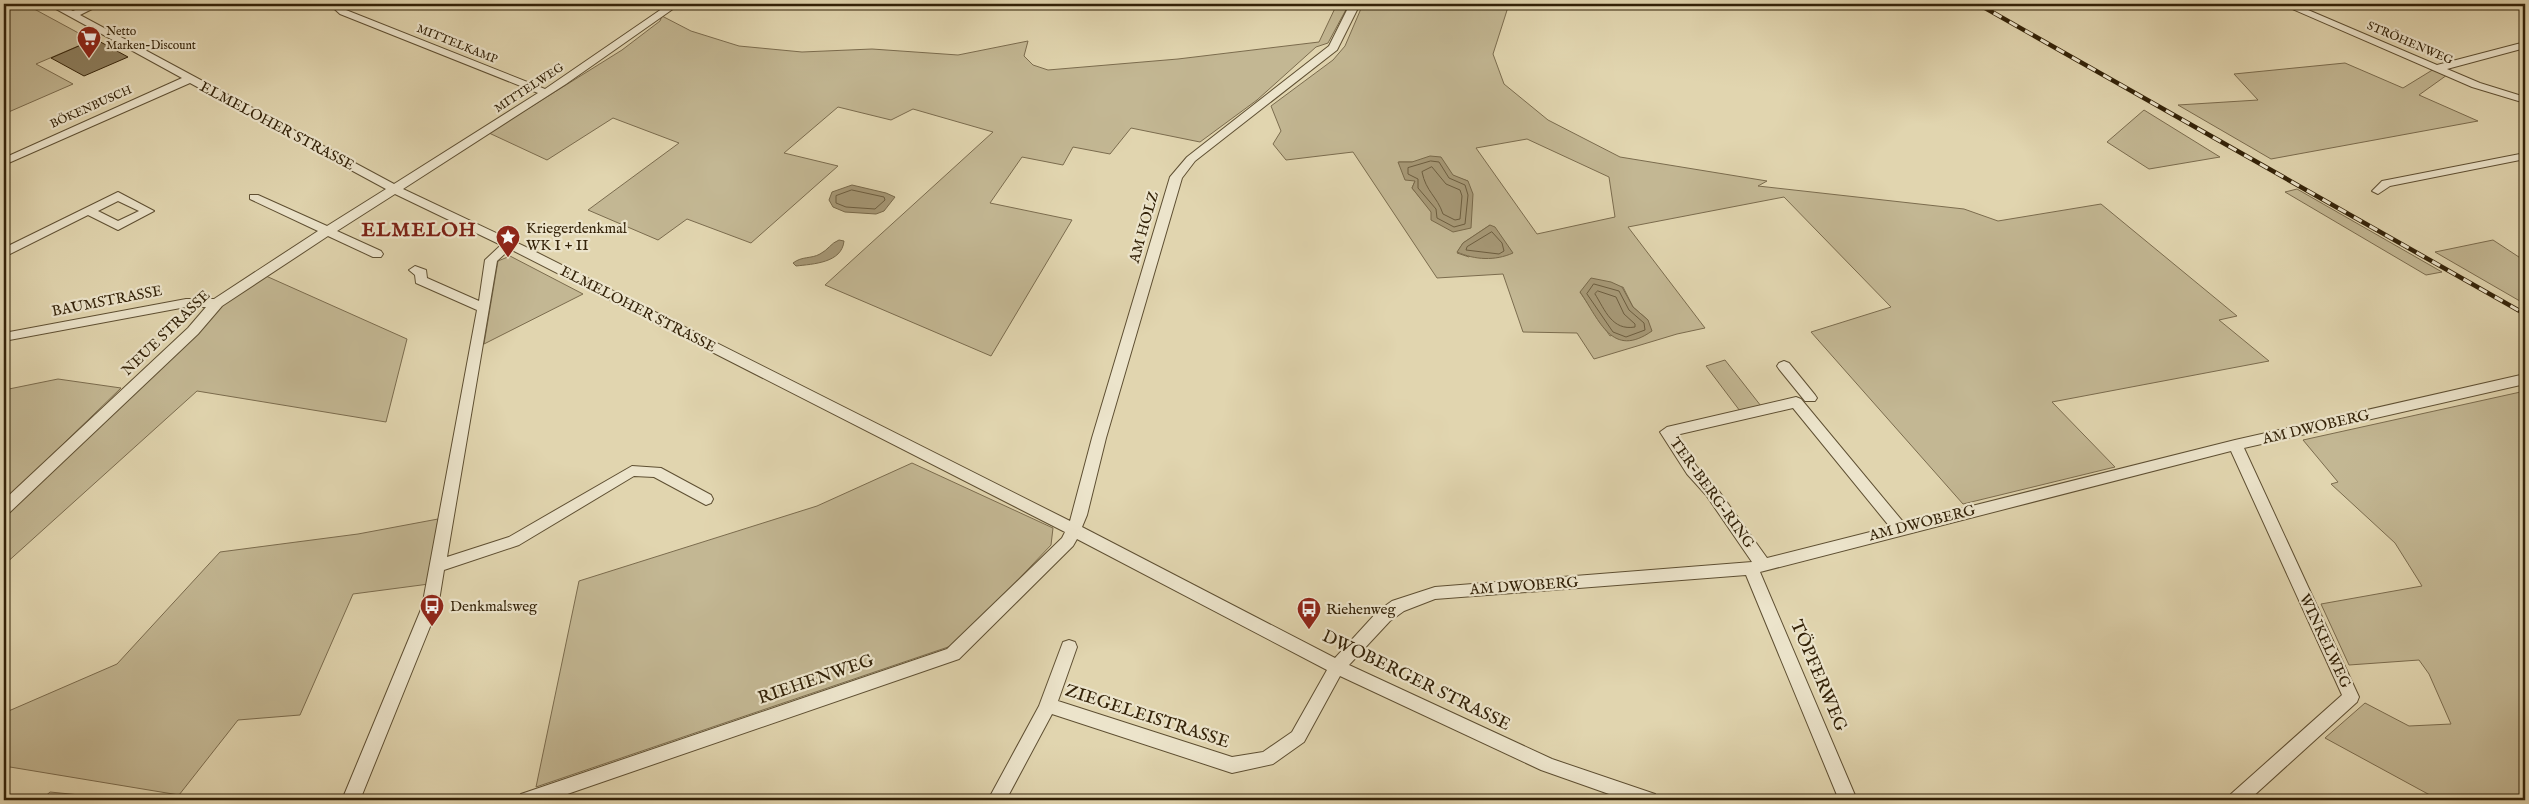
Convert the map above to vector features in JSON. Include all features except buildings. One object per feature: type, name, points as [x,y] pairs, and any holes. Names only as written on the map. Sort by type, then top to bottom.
[{"type":"street","name":"ELMELOHER STRASSE","points":[[52,4],[189,80],[396,190],[508,244],[1093,540]]},
{"type":"street","points":[[72,15],[97,4]]},
{"type":"street","name":"MITTELKAMP","points":[[334,4],[343,12],[546,93]]},
{"type":"street","name":"MITTELWEG","points":[[396,190],[613,50],[675,4]]},
{"type":"street","name":"AM HOLZ","points":[[1070,528],[1080,515],[1099,438],[1176,178],[1191,159],[1333,48],[1355,4]]},
{"type":"street","points":[[2029,4],[2038,4]]},
{"type":"street","name":"STRÖHENWEG","points":[[2286,4],[2476,85],[2525,100]]},
{"type":"street","points":[[2437,68],[2525,45]]},
{"type":"street","name":"BÖKENBUSCH","points":[[4,162],[189,80]]},
{"type":"street","points":[[2378,191],[2386,183],[2525,156]]},
{"type":"street","name":"NEUE STRASSE","points":[[4,509],[193,331],[217,303],[396,190]]},
{"type":"street","points":[[254,198],[377,254]]},
{"type":"street","points":[[4,253],[89,211]]},
{"type":"street","points":[[351,800],[430,607],[440,564],[491,260],[508,244]]},
{"type":"street","points":[[415,270],[422,274],[420,280],[484,308]]},
{"type":"street","name":"BAUMSTRASSE","points":[[4,337],[186,303],[217,303]]},
{"type":"street","points":[[1784,366],[1900,528]]},
{"type":"street","name":"AM DWOBERG","points":[[1337,667],[1384,616],[1398,606],[1434,593],[1757,566],[1900,528],[2235,445],[2525,379]]},
{"type":"street","name":"TER-BERG-RING","points":[[1757,566],[1711,491],[1701,483],[1667,432],[1807,399]]},
{"type":"street","name":"WINKELWEG","points":[[2235,445],[2351,697],[2237,800]]},
{"type":"street","points":[[440,564],[462,559],[514,541],[632,471],[656,472],[706,499]]},
{"type":"street","name":"RIEHENWEG","points":[[527,800],[953,654],[1068,542],[1070,528]]},
{"type":"street","name":"DWOBERGER STRASSE","points":[[1093,540],[1337,667],[1547,765],[1649,800]]},
{"type":"street","name":"TÖPFERWEG","points":[[1757,566],[1848,800]]},
{"type":"street","points":[[997,800],[1047,705],[1065,665],[1069,646]]},
{"type":"street","name":"ZIEGELEISTRASSE","points":[[1047,705],[1232,765],[1267,759],[1298,737],[1337,667]]},
{"type":"shaded area","points":[[4,4],[25,4],[84,36],[97,38],[36,64],[73,84],[4,114]]},
{"type":"shaded area","points":[[1337,4],[1349,4],[1328,43],[1316,47],[1257,100],[1200,142],[1131,128],[1110,154],[1073,147],[1063,165],[1022,157],[990,203],[1072,220],[991,356],[825,285],[993,132],[913,109],[891,120],[838,107],[784,153],[838,166],[751,243],[687,219],[658,240],[588,210],[679,143],[613,118],[547,160],[489,133],[622,50],[660,21],[662,16],[691,31],[739,46],[802,52],[872,49],[958,55],[1028,41],[1024,56],[1033,65],[1048,70],[1178,59],[1319,42]]},
{"type":"shaded area","points":[[1363,4],[1509,4],[1493,54],[1504,84],[1548,120],[1620,157],[1767,181],[1758,186],[1964,209],[1998,221],[2101,204],[2237,316],[2219,320],[2269,361],[2052,402],[2115,467],[1963,504],[1811,332],[1891,307],[1784,197],[1628,227],[1705,328],[1677,334],[1594,359],[1577,333],[1523,332],[1503,274],[1437,278],[1353,152],[1286,160],[1273,144],[1281,131],[1271,106],[1333,60],[1345,46]],"holes":[[[1527,139],[1609,177],[1615,217],[1537,234],[1476,148]],[[1399,162],[1412,162],[1468,181],[1432,212],[1412,188],[1415,181]],[[1490,225],[1469,257],[1457,253],[1463,243]],[[1623,287],[1633,307],[1648,320],[1610,336],[1580,292]]]},
{"type":"shaded area","points":[[2345,63],[2403,88],[2434,69],[2447,75],[2419,95],[2478,121],[2271,159],[2178,105],[2258,100],[2234,74]]},
{"type":"shaded area","points":[[2144,110],[2220,157],[2149,169],[2107,142]]},
{"type":"shaded area","points":[[2297,189],[2442,272],[2426,275],[2285,192]]},
{"type":"shaded area","points":[[2493,240],[2525,261],[2525,304],[2435,252]]},
{"type":"shaded area","points":[[510,256],[583,294],[484,344],[498,261]]},
{"type":"shaded area","points":[[266,276],[407,339],[386,422],[197,391],[4,565],[4,514],[227,301]]},
{"type":"shaded area","points":[[1725,360],[1761,406],[1740,411],[1706,366]]},
{"type":"shaded area","points":[[58,379],[121,388],[4,501],[4,390]]},
{"type":"shaded area","points":[[2525,391],[2525,800],[2439,800],[2325,738],[2365,703],[2409,726],[2451,724],[2429,674],[2419,660],[2349,665],[2321,604],[2422,586],[2395,543],[2331,484],[2338,482],[2303,440]]},
{"type":"shaded area","points":[[912,463],[1053,528],[1051,545],[957,644],[536,787],[579,581],[817,506]]},
{"type":"shaded area","points":[[438,519],[429,584],[353,594],[300,715],[238,720],[179,795],[4,766],[4,713],[117,664],[220,552],[358,534]]},
{"type":"shaded area","points":[[50,792],[130,800],[41,800]]},
{"type":"water","points":[[1430,156],[1441,157],[1453,175],[1468,181],[1473,194],[1471,228],[1453,232],[1431,220],[1431,212],[1412,188],[1415,181],[1405,180],[1398,162],[1412,162]]},
{"type":"water","points":[[852,185],[895,197],[884,211],[876,214],[845,212],[833,207],[829,200],[832,192]]},
{"type":"water","points":[[1490,225],[1495,227],[1513,253],[1506,256],[1485,258],[1471,257],[1457,252],[1463,243]]},
{"type":"water","points":[[839,240],[844,241],[842,248],[838,254],[826,261],[796,266],[793,263],[800,259],[820,254]]},
{"type":"water","points":[[1591,278],[1611,282],[1622,287],[1633,307],[1648,320],[1652,331],[1638,339],[1627,341],[1617,339],[1608,333],[1580,292]]},
{"type":"railway","points":[[1978,4],[2525,314]]},
{"type":"place","name":"Netto Marken-Discount","points":[[89,59]]},
{"type":"place","name":"Kriegerdenkmal WK I + II","points":[[508,258]]},
{"type":"place","name":"Denkmalsweg","points":[[432,627]]},
{"type":"place","name":"Riehenweg","points":[[1309,630]]},
{"type":"district","name":"ELMELOH","points":[[419,230]]}]
